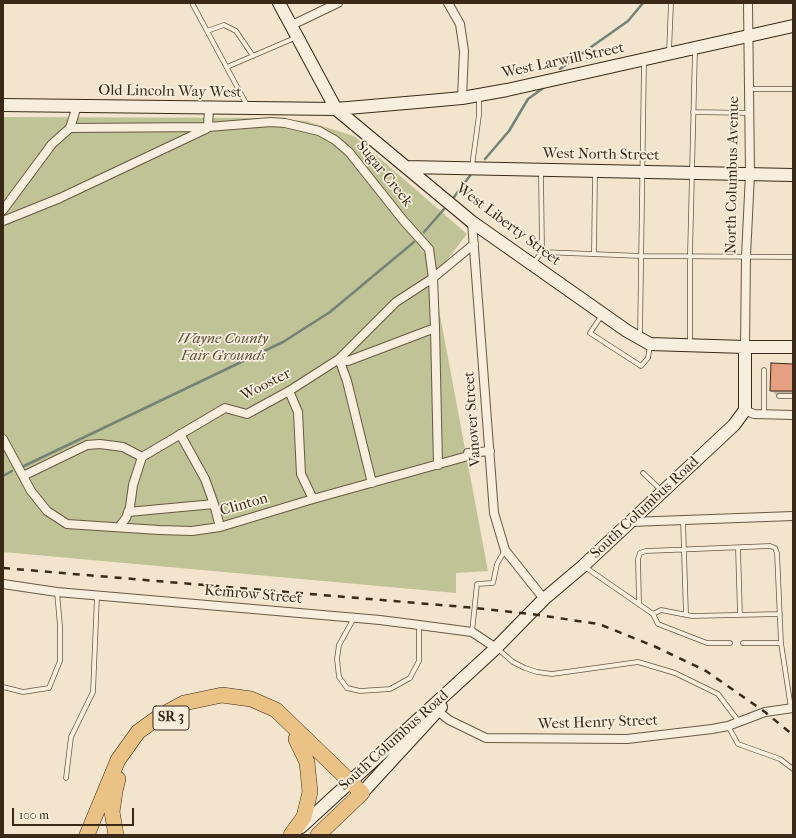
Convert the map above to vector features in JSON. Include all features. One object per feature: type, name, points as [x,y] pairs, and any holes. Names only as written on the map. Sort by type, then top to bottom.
[{"type":"highway","points":[[87,835],[118,760],[132,739],[163,713],[184,703],[202,698],[222,695],[242,696],[276,710],[347,784]]},
{"type":"highway","name":"SR 3","points":[[116,835],[113,820],[113,802],[117,784],[124,767],[142,741],[173,717],[191,709],[214,704],[244,705],[264,713],[274,719],[296,739],[307,762],[310,792],[304,817],[292,835]]},
{"type":"highway","points":[[296,739],[360,796]]},
{"type":"highway","name":"South Columbus Road","points":[[318,835],[360,796]]},
{"type":"main road","name":"West Liberty Street","points":[[280,3],[336,109],[408,167],[472,222],[645,342]]},
{"type":"main road","name":"West Larwill Street","points":[[336,109],[462,98],[644,61],[695,47],[749,37],[793,26]]},
{"type":"main road","name":"Old Lincoln Way West","points":[[3,105],[336,109]]},
{"type":"main road","name":"West North Street","points":[[408,167],[793,175]]},
{"type":"main road","points":[[645,342],[745,347],[793,347]]},
{"type":"main road","points":[[745,347],[745,410]]},
{"type":"main road","name":"South Columbus Road","points":[[360,796],[435,709],[544,599],[583,566],[734,425],[745,410]]},
{"type":"main road","name":"South Columbus Road","points":[[292,835],[347,784],[435,709]]},
{"type":"street","points":[[292,25],[338,3]]},
{"type":"street","name":"North Columbus Avenue","points":[[745,347],[746,256],[750,174],[748,3]]},
{"type":"street","points":[[452,4],[460,24],[464,51],[462,98]]},
{"type":"street","points":[[3,210],[52,144],[70,128],[77,106]]},
{"type":"street","points":[[3,221],[60,198],[208,127],[209,108]]},
{"type":"street","name":"Sugar Creek","points":[[70,128],[208,127],[272,122],[285,123],[319,131],[335,140],[349,152],[398,214],[429,249],[433,278],[438,464]]},
{"type":"street","name":"Vanover Street","points":[[472,222],[494,513],[505,550],[544,599]]},
{"type":"street","name":"Wooster","points":[[142,457],[225,408],[247,414],[289,392],[339,359],[396,302],[433,278],[474,244]]},
{"type":"street","points":[[339,359],[348,361],[435,328]]},
{"type":"street","points":[[339,359],[347,381],[372,483]]},
{"type":"street","points":[[289,392],[298,412],[301,474],[313,499]]},
{"type":"street","points":[[745,410],[754,414],[793,415]]},
{"type":"street","points":[[180,434],[204,480],[214,504],[220,527]]},
{"type":"street","name":"Clinton","points":[[4,445],[31,491],[47,511],[67,524],[192,531],[220,527],[313,499],[468,456],[468,453],[490,451]]},
{"type":"street","points":[[21,474],[87,445],[123,447],[142,457],[133,485],[128,512],[119,528]]},
{"type":"street","points":[[128,512],[214,504]]},
{"type":"street","points":[[630,522],[793,516]]},
{"type":"street","name":"Kemrow Street","points":[[3,584],[97,596],[419,625],[472,632],[496,648]]},
{"type":"street","name":"West Henry Street","points":[[435,709],[449,720],[486,738],[627,739],[728,726],[765,712],[792,708]]},
{"type":"lane","points":[[192,3],[249,109]]},
{"type":"lane","points":[[669,54],[671,3]]},
{"type":"lane","points":[[207,31],[224,25],[236,31],[253,56]]},
{"type":"lane","points":[[227,67],[298,36]]},
{"type":"lane","points":[[690,345],[690,255],[695,47]]},
{"type":"lane","points":[[603,314],[590,333],[641,366],[648,358],[645,342],[641,256],[644,61]]},
{"type":"lane","points":[[748,89],[793,89]]},
{"type":"lane","points":[[472,168],[479,115],[478,95]]},
{"type":"lane","points":[[693,112],[749,113]]},
{"type":"lane","points":[[532,264],[542,252],[540,170]]},
{"type":"lane","points":[[594,254],[595,171]]},
{"type":"lane","points":[[542,252],[641,256],[690,255],[793,257]]},
{"type":"lane","points":[[764,370],[764,414]]},
{"type":"lane","points":[[779,396],[793,396]]},
{"type":"lane","points":[[643,473],[662,492]]},
{"type":"lane","points":[[682,520],[686,615]]},
{"type":"lane","points":[[638,604],[638,559],[640,553],[646,551],[684,549],[770,546],[775,548],[781,642],[792,708]]},
{"type":"lane","points":[[738,548],[740,615]]},
{"type":"lane","points":[[472,632],[477,584],[493,583],[497,564],[505,550]]},
{"type":"lane","points":[[583,566],[653,614],[658,624],[707,644],[730,643]]},
{"type":"lane","points":[[3,687],[23,692],[49,688],[60,661],[60,626],[57,592]]},
{"type":"lane","points":[[66,778],[71,737],[93,692],[97,596]]},
{"type":"lane","points":[[653,614],[661,610],[686,615],[780,614]]},
{"type":"lane","points":[[354,618],[339,645],[337,659],[339,677],[347,688],[360,691],[390,689],[410,678],[419,661],[419,625]]},
{"type":"lane","points":[[743,643],[781,642]]},
{"type":"lane","points":[[496,648],[513,662],[537,672],[552,674],[638,662],[675,673],[718,694],[739,722]]},
{"type":"lane","points":[[728,726],[738,744],[780,759],[793,769]]},
{"type":"green space","name":"Wayne County Fair Grounds","points":[[3,117],[269,118],[306,121],[354,136],[467,234],[433,278],[488,571],[456,573],[456,593],[3,552]]},
{"type":"building","points":[[771,363],[793,364],[793,391],[770,391]]},
{"type":"waterway","points":[[560,69],[628,21],[643,3]]},
{"type":"waterway","points":[[485,159],[509,131],[528,99],[546,86]]},
{"type":"waterway","points":[[454,197],[472,173]]},
{"type":"waterway","points":[[424,232],[445,208]]},
{"type":"waterway","points":[[24,466],[283,342],[330,312],[414,242]]},
{"type":"waterway","points":[[3,476],[12,471]]},
{"type":"railway","points":[[3,568],[476,608],[599,624],[656,647],[706,671],[765,712],[793,735]]}]
